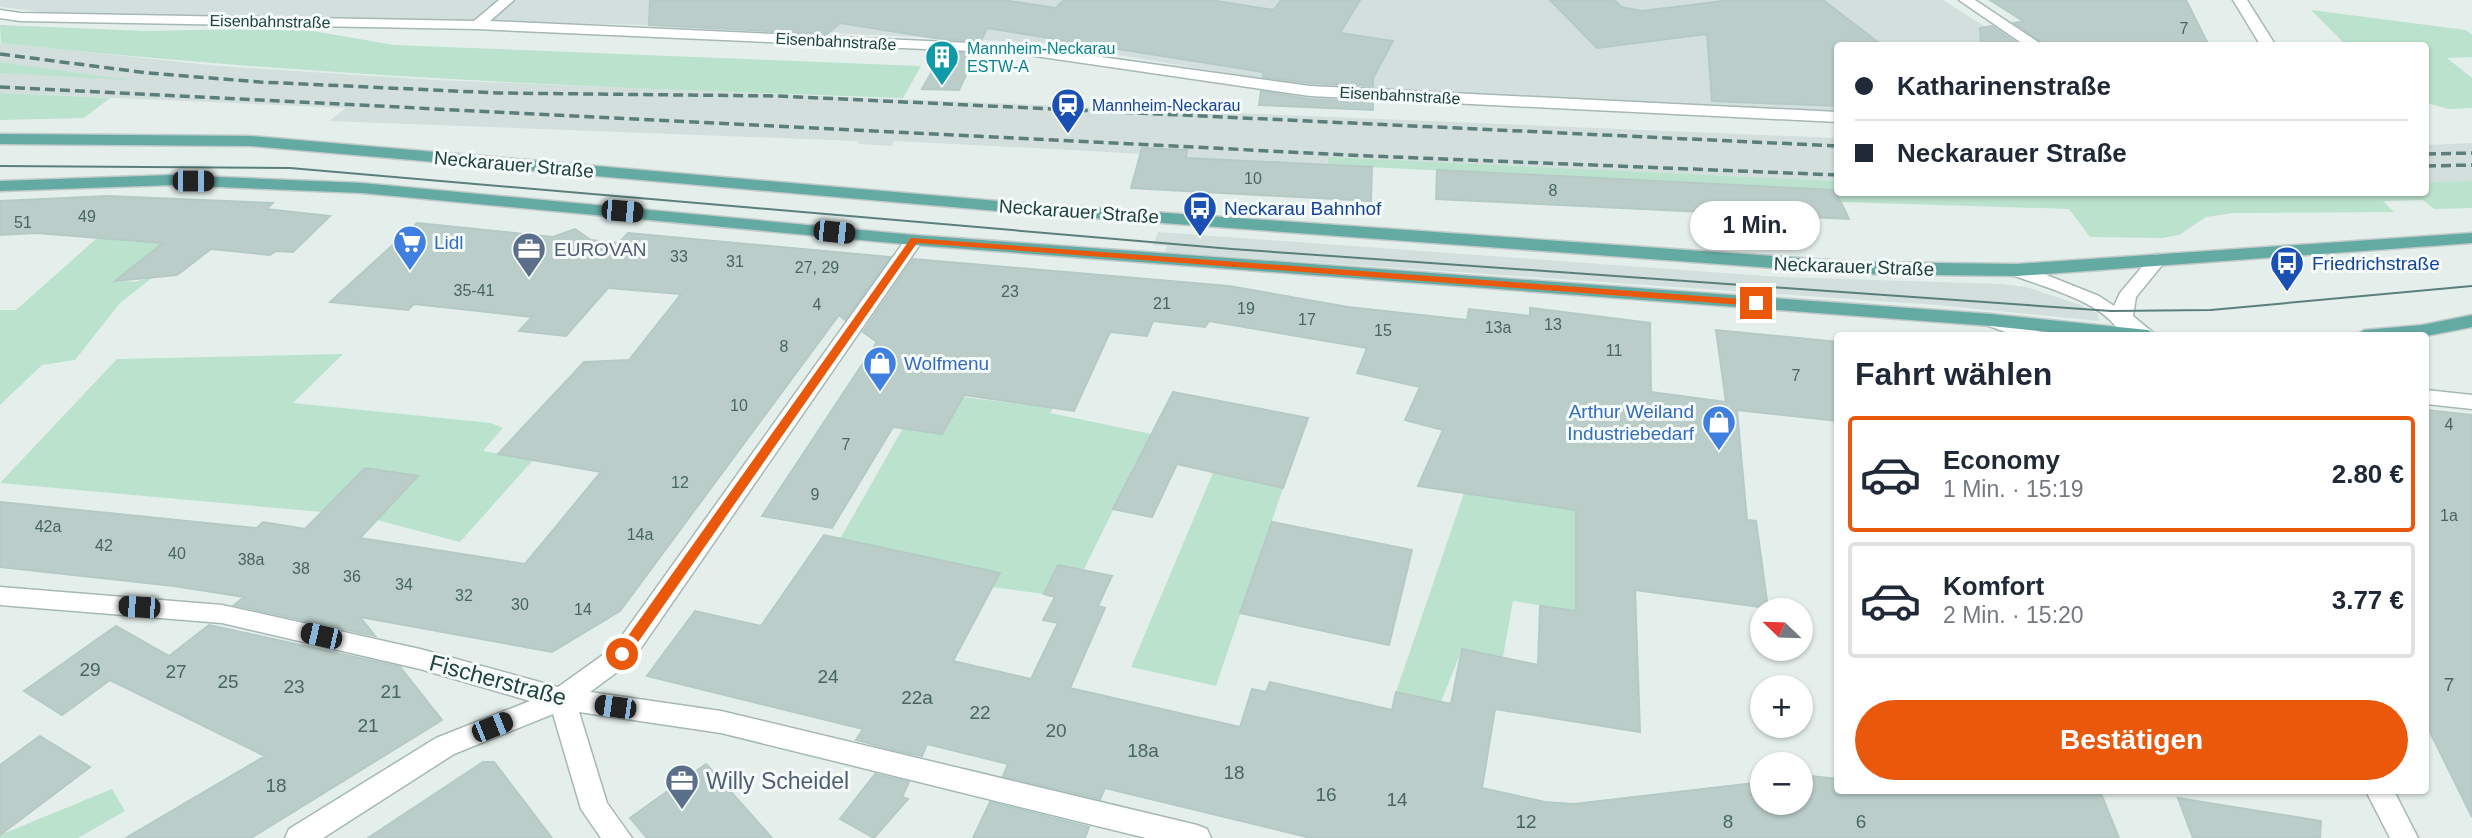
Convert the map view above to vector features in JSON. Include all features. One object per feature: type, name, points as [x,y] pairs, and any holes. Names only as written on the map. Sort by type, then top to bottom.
[{"type":"main road","points":[[0,146],[25,138]]},
{"type":"main road","name":"Neckarauer Straße","points":[[0,139],[251,141],[998,206],[1743,262],[1856,268],[2017,270],[2472,238]]},
{"type":"main road","name":"Neckarauer Straße","points":[[0,186],[172,180],[292,183],[914,240],[2136,332]]},
{"type":"main road","points":[[2410,332],[2472,321]]},
{"type":"street","points":[[477,26],[507,0]]},
{"type":"street","points":[[1966,0],[2031,42]]},
{"type":"street","points":[[2240,0],[2266,42]]},
{"type":"street","name":"Eisenbahnstraße","points":[[0,14],[20,17],[477,26],[1015,49],[1310,91],[1834,117]]},
{"type":"street","points":[[299,838],[445,746],[562,699],[622,654],[914,240]]},
{"type":"street","points":[[2136,332],[2124,301],[2158,259]]},
{"type":"street","points":[[2017,270],[2092,300],[2136,332]]},
{"type":"street","points":[[1991,320],[2023,332]]},
{"type":"street","points":[[2429,397],[2472,402]]},
{"type":"street","name":"Fischerstraße","points":[[0,596],[222,614],[419,659],[562,699],[721,722],[1197,838]]},
{"type":"street","points":[[562,699],[595,809],[618,838]]},
{"type":"street","points":[[2382,794],[2404,838]]},
{"type":"shaded area","points":[[0,0],[1943,0],[2009,42],[1834,42],[1834,113],[1308,86],[1044,43],[655,25],[62,14],[0,7]]},
{"type":"shaded area","points":[[0,43],[220,66],[436,80],[1834,138],[1834,181],[1328,157],[1324,172],[1138,162],[1140,154],[1055,149],[894,141],[892,146],[858,144],[859,141],[329,121],[346,108],[0,93],[0,73],[116,78],[0,62]]},
{"type":"shaded area","points":[[2472,143],[2472,181],[2429,182],[2429,145]]},
{"type":"shaded area","points":[[1158,232],[1781,277],[2002,284],[2026,287],[2081,305],[2098,314],[2099,321],[1938,305],[1165,252],[1167,246],[1153,245]]},
{"type":"green space","points":[[2311,10],[2466,30],[2472,35],[2472,57],[2447,58],[2472,78],[2472,108],[2449,109],[2429,104],[2429,42],[2343,42]]},
{"type":"green space","points":[[0,25],[145,31],[295,28],[394,45],[921,66],[903,98],[564,85],[226,64],[1,43]]},
{"type":"green space","points":[[0,62],[131,80],[0,73]]},
{"type":"green space","points":[[0,93],[110,98],[84,118],[0,120]]},
{"type":"green space","points":[[1328,157],[1834,181],[1834,190],[1327,165]]},
{"type":"green space","points":[[2472,181],[2472,208],[2434,209],[2423,200],[2383,201],[2394,212],[2233,213],[2206,217],[2179,235],[2162,238],[2090,237],[2069,209],[1841,202],[1838,196],[2429,196],[2429,182]]},
{"type":"green space","points":[[97,238],[163,243],[116,280],[134,282],[153,277],[120,303],[75,360],[42,365],[0,405],[0,310],[16,310]]},
{"type":"green space","points":[[343,354],[293,403],[491,423],[503,428],[483,451],[533,460],[460,542],[377,520],[417,476],[322,512],[0,483],[117,359]]},
{"type":"green space","points":[[963,397],[1053,408],[1050,413],[1151,434],[1083,571],[1058,566],[1044,594],[992,587],[1000,573],[840,539],[903,428],[942,434]]},
{"type":"green space","points":[[1232,428],[1300,442],[1290,469],[1257,462],[1249,481],[1283,488],[1216,686],[1131,667]]},
{"type":"green space","points":[[1464,493],[1576,510],[1576,611],[1513,601],[1503,657],[1462,649],[1441,702],[1396,692]]},
{"type":"green space","points":[[112,789],[125,811],[78,838],[0,838],[0,835]]},
{"type":"building","points":[[650,0],[1002,0],[1056,8],[1064,0],[1210,0],[1274,10],[1281,0],[1360,0],[1340,33],[1393,41],[1373,78],[1373,86],[1310,83],[1263,77],[1263,72],[987,28],[981,41],[941,39],[840,23],[827,34],[649,25]]},
{"type":"building","points":[[1550,0],[1614,0],[1621,7],[1642,11],[1731,0],[1823,0],[1878,42],[1834,42],[1834,106],[1712,101],[1707,34],[1597,48]]},
{"type":"building","points":[[1990,0],[2186,0],[2207,42],[2041,42],[2014,23],[2023,21]]},
{"type":"building","points":[[1992,26],[2015,42],[1981,42],[1980,28]]},
{"type":"building","points":[[943,52],[976,54],[959,90],[922,89]]},
{"type":"building","points":[[1261,91],[1310,99],[1373,102],[1373,110],[1259,105]]},
{"type":"building","points":[[1142,148],[1187,150],[1186,158],[1372,167],[1371,201],[1131,188]]},
{"type":"building","points":[[1437,170],[1834,190],[1834,196],[1838,196],[1849,219],[1436,199]]},
{"type":"building","points":[[107,196],[273,203],[266,209],[330,216],[293,252],[276,251],[270,255],[211,249],[177,275],[115,281],[163,243],[36,233],[0,235],[0,201]]},
{"type":"building","points":[[417,223],[553,237],[575,229],[591,240],[619,243],[628,233],[890,257],[845,320],[839,315],[620,611],[552,652],[360,617],[375,636],[234,605],[244,597],[174,586],[0,567],[0,502],[257,528],[263,522],[305,529],[365,468],[418,476],[360,538],[525,564],[601,472],[498,454],[584,362],[629,360],[681,294],[608,288],[566,336],[519,331],[532,317],[414,304],[408,310],[330,302]]},
{"type":"building","points":[[913,259],[1229,286],[1348,307],[1467,320],[1469,309],[1530,316],[1530,308],[1650,323],[1651,392],[1726,402],[1716,330],[1834,342],[1834,421],[1737,410],[1747,520],[1756,521],[1767,598],[1750,598],[1750,606],[1635,590],[1640,732],[1495,709],[1482,788],[1545,802],[1574,804],[1750,783],[1750,815],[1813,815],[1813,776],[1834,779],[1834,794],[2101,794],[2119,838],[1311,838],[1105,788],[1100,799],[1003,776],[1008,764],[927,744],[922,756],[894,750],[856,740],[863,729],[647,676],[695,611],[761,626],[824,535],[1000,573],[953,661],[1031,679],[1058,623],[1043,620],[1055,597],[1044,594],[1058,565],[1112,576],[1098,606],[1105,608],[1070,688],[1240,727],[1252,689],[1266,692],[1270,682],[1392,710],[1396,692],[1451,704],[1462,649],[1538,665],[1540,606],[1576,611],[1576,510],[1418,486],[1443,430],[1405,420],[1420,387],[1357,373],[1367,348],[1209,321],[1205,327],[1153,321],[1147,336],[1110,332],[1074,411],[964,395],[942,434],[893,427],[832,528],[762,516],[877,342],[863,332]]},
{"type":"building","points":[[1173,392],[1308,418],[1283,488],[1177,464],[1152,517],[1113,509]]},
{"type":"building","points":[[2429,410],[2472,415],[2472,817],[2429,730]]},
{"type":"building","points":[[1272,522],[1412,550],[1389,645],[1240,613]]},
{"type":"building","points":[[209,625],[400,667],[442,720],[251,838],[126,838],[265,756],[110,680],[62,715],[24,691],[116,626],[169,656]]},
{"type":"building","points":[[40,736],[90,767],[0,835],[0,765]]},
{"type":"building","points":[[483,762],[494,762],[552,838],[368,838]]},
{"type":"building","points":[[706,764],[772,838],[647,838],[630,818]]},
{"type":"building","points":[[875,774],[909,782],[902,797],[908,799],[874,838],[840,819]]},
{"type":"building","points":[[2178,798],[2321,821],[2320,838],[2193,838]]},
{"type":"building","points":[[990,802],[1089,827],[1085,838],[973,838]]},
{"type":"tram line","points":[[0,166],[290,168],[1232,249],[2111,311],[2211,310],[2472,286]]},
{"type":"railway","points":[[0,54],[148,73],[260,82],[498,93],[778,96],[1834,146]]},
{"type":"railway","points":[[0,87],[1370,156],[1834,175]]},
{"type":"railway","points":[[2429,154],[2472,153]]},
{"type":"railway","points":[[2429,166],[2472,165]]},
{"type":"place","name":"Mannheim-Neckarau ESTW-A","points":[[942,87]]},
{"type":"place","name":"Mannheim-Neckarau","points":[[1068,135]]},
{"type":"place","name":"Neckarau Bahnhof","points":[[1200,238]]},
{"type":"place","name":"Lidl","points":[[410,272]]},
{"type":"place","name":"EUROVAN","points":[[529,279]]},
{"type":"place","name":"Friedrichstraße","points":[[2287,293]]},
{"type":"place","name":"Wolfmenu","points":[[880,393]]},
{"type":"place","name":"Arthur Weiland Industriebedarf","points":[[1719,452]]},
{"type":"place","name":"Willy Scheidel","points":[[682,811]]},
{"type":"route","points":[[622,654],[914,240],[1756,303]]}]
